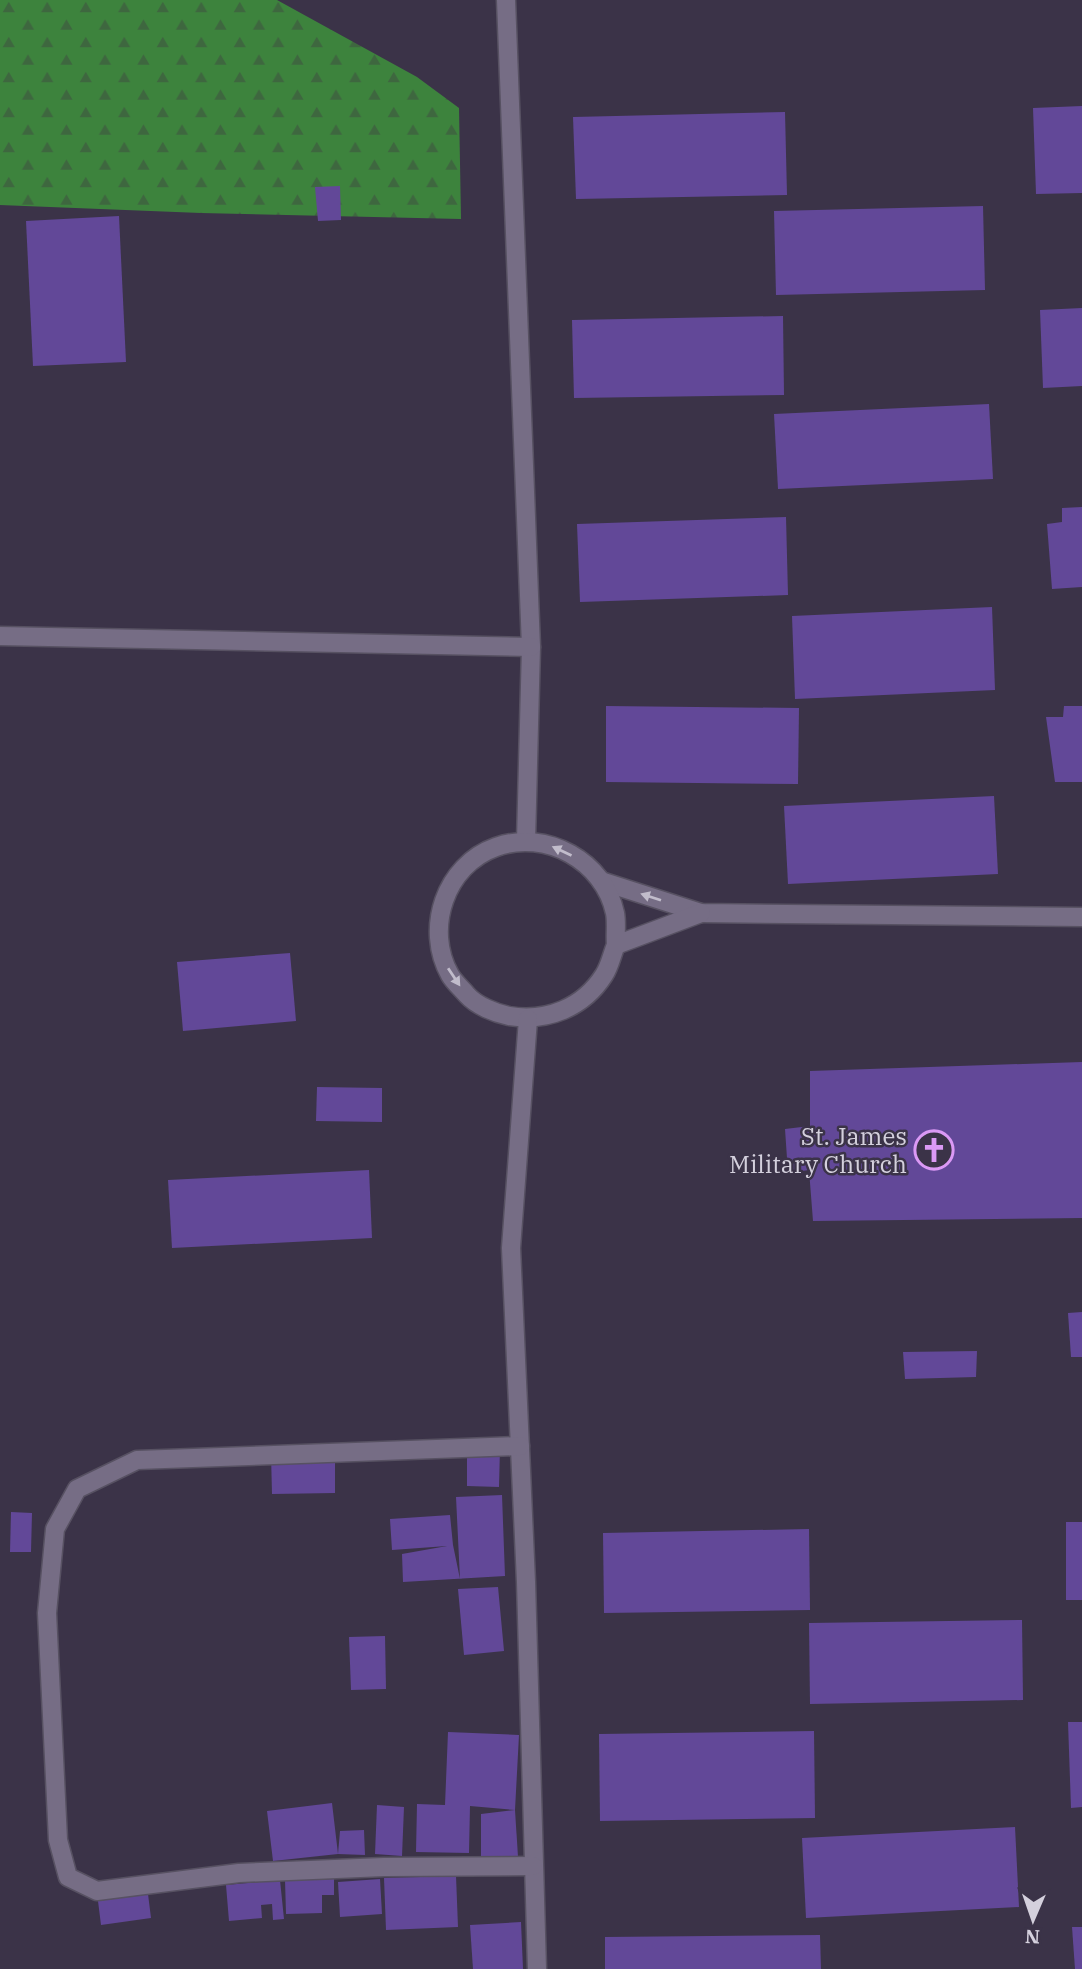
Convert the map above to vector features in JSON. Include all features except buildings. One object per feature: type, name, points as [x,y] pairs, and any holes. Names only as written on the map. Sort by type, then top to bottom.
[{"type":"street","points":[[506,0],[531,647],[526,841]]},
{"type":"street","points":[[0,636],[531,647]]},
{"type":"street","points":[[526,841],[557,846],[584,862],[601,881],[615,914],[615,945],[605,974],[585,998],[559,1014],[528,1019],[497,1014],[470,999],[450,975],[439,946],[439,916],[449,886],[469,862],[496,847],[526,841]]},
{"type":"street","points":[[601,881],[701,913],[1082,917]]},
{"type":"street","points":[[615,945],[701,913]]},
{"type":"street","points":[[528,1019],[511,1248],[537,1969]]},
{"type":"street","points":[[520,1446],[137,1460],[77,1489],[55,1529],[47,1613],[58,1840],[68,1877],[97,1891],[239,1873],[384,1867],[533,1866]]},
{"type":"green space","points":[[0,0],[277,0],[417,77],[459,108],[461,219],[0,205]]},
{"type":"place","name":"St. James Military Church","points":[[934,1150]]}]
